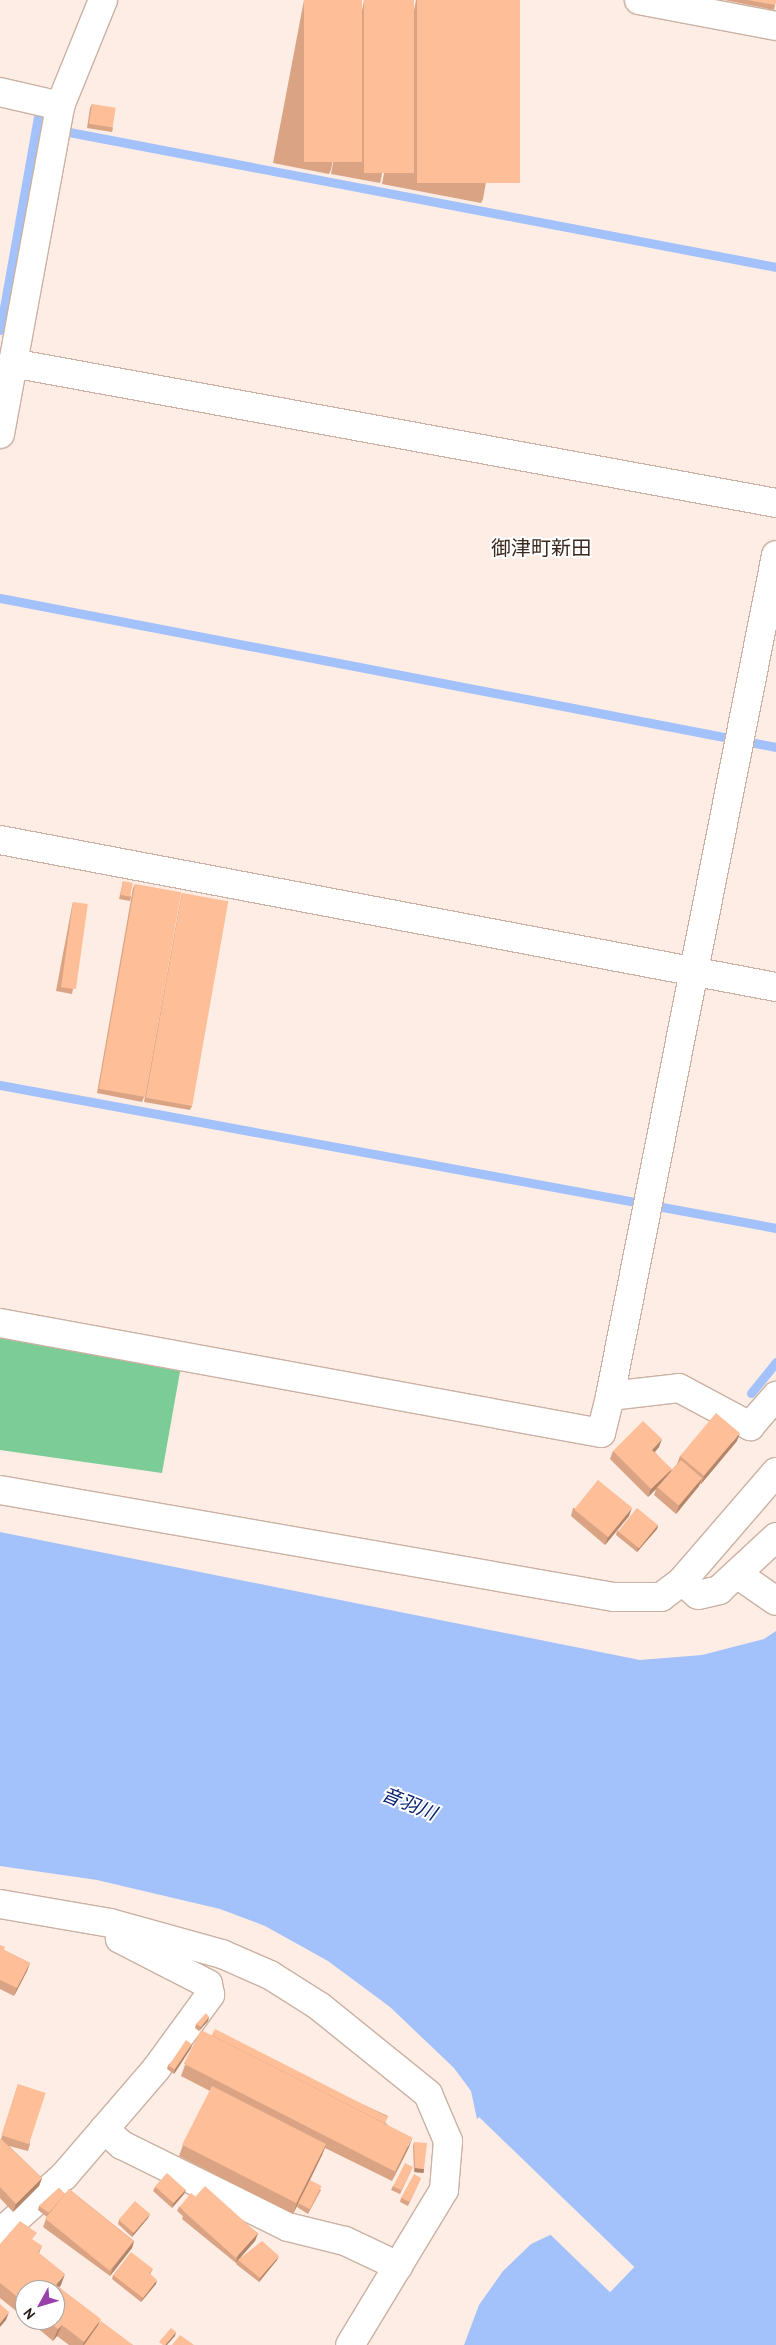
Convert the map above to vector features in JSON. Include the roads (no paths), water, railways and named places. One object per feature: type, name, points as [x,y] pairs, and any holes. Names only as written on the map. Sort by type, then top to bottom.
[{"type":"street","points":[[0,434],[60,106],[103,0]]},
{"type":"street","points":[[639,0],[776,26]]},
{"type":"street","points":[[0,92],[60,106]]},
{"type":"street","points":[[12,363],[776,503]]},
{"type":"street","points":[[0,1323],[602,1433],[691,970],[776,555]]},
{"type":"street","points":[[0,840],[776,987]]},
{"type":"street","points":[[610,1396],[679,1388],[750,1426],[776,1396]]},
{"type":"street","points":[[0,1490],[614,1597],[661,1597],[682,1581],[776,1472]]},
{"type":"street","points":[[682,1581],[698,1595],[719,1590],[776,1537]]},
{"type":"street","points":[[737,1574],[768,1596]]},
{"type":"street","points":[[0,1904],[110,1923],[222,1954],[270,1975],[319,2006],[428,2094],[448,2141],[449,2170],[444,2190],[350,2345]]},
{"type":"street","points":[[0,2233],[64,2176],[156,2069],[210,1995],[208,1984],[115,1936],[110,1923]]},
{"type":"street","points":[[104,2130],[122,2145],[288,2227],[345,2241],[398,2266]]},
{"type":"water","name":"音羽川","points":[[0,1532],[640,1660],[702,1655],[764,1639],[776,1631],[776,2345],[464,2345],[479,2305],[503,2271],[531,2244],[563,2229],[484,2152],[471,2091],[454,2068],[390,2007],[328,1961],[265,1926],[220,1909],[97,1880],[0,1866]]},
{"type":"waterway","points":[[0,330],[38,117]]},
{"type":"waterway","points":[[69,132],[776,267]]},
{"type":"waterway","points":[[0,598],[776,747]]},
{"type":"waterway","points":[[0,1085],[776,1228]]},
{"type":"waterway","points":[[751,1393],[776,1362]]},
{"type":"district","name":"御津町新田","points":[[541,548]]}]
